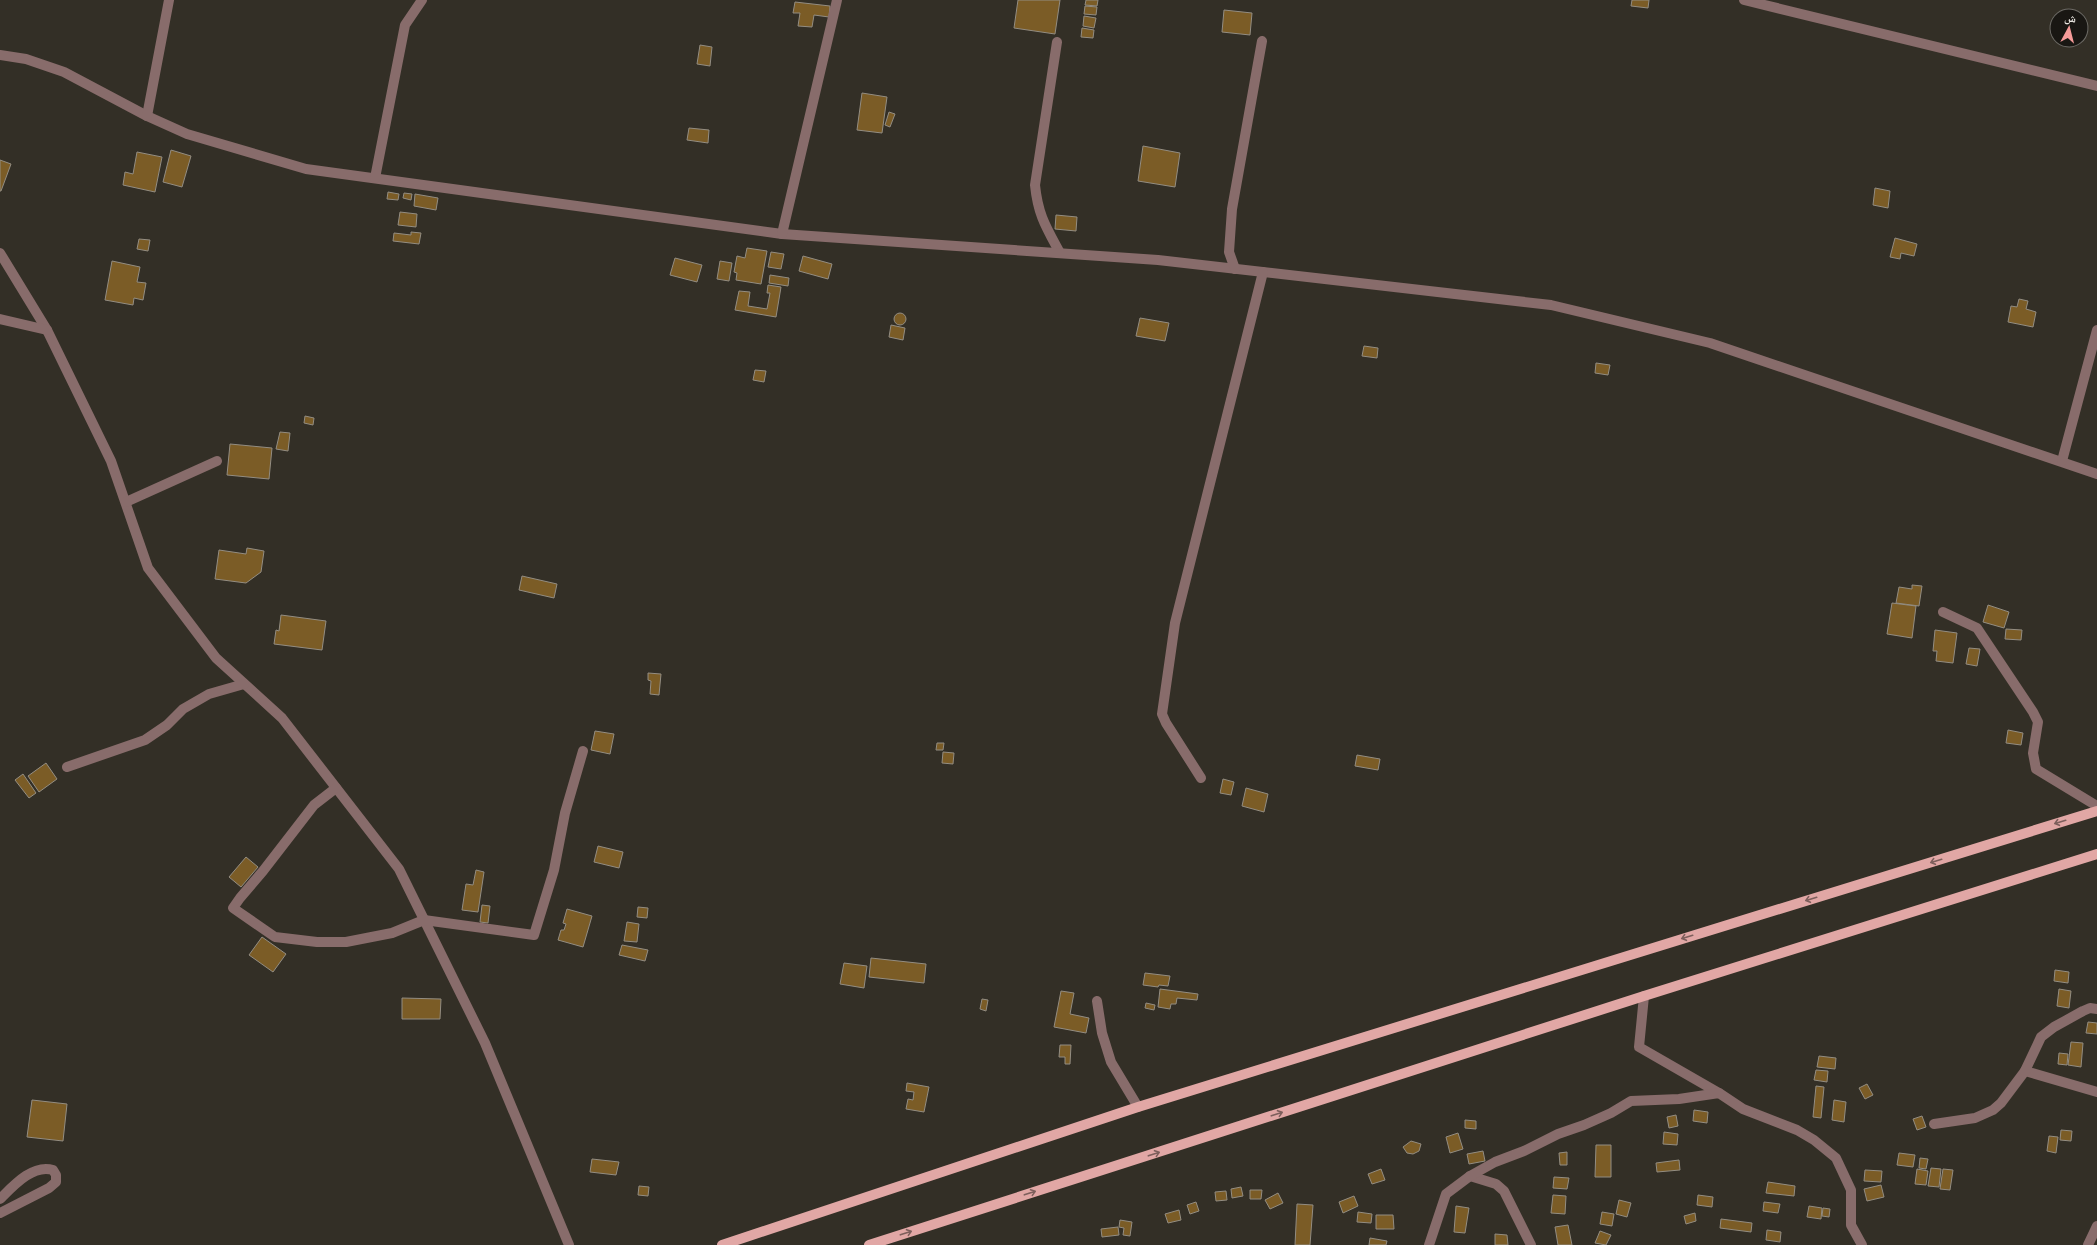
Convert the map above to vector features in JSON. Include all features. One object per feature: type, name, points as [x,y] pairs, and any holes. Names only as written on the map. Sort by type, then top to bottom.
[{"type":"main road","points":[[722,1245],[1138,1107],[2097,811]]},
{"type":"main road","points":[[869,1245],[1644,996],[2097,854]]},
{"type":"street","points":[[147,116],[169,0]]},
{"type":"street","points":[[375,178],[405,25],[422,0]]},
{"type":"street","points":[[782,234],[837,0]]},
{"type":"street","points":[[1744,0],[2097,86]]},
{"type":"street","points":[[1236,269],[1229,252],[1232,209],[1262,41]]},
{"type":"street","points":[[1057,42],[1035,185],[1037,206],[1044,224],[1060,253]]},
{"type":"street","points":[[0,55],[26,60],[64,72],[147,116],[187,134],[306,169],[782,234],[1158,260],[1551,305],[1710,343],[2097,474]]},
{"type":"street","points":[[0,253],[47,330],[111,461],[148,568],[216,658],[282,718],[399,869],[485,1043],[569,1245]]},
{"type":"street","points":[[1201,778],[1166,723],[1162,714],[1174,623],[1263,272]]},
{"type":"street","points":[[0,319],[47,330]]},
{"type":"street","points":[[2062,461],[2097,330]]},
{"type":"street","points":[[126,502],[217,461]]},
{"type":"street","points":[[1943,612],[1977,628],[2033,712],[2038,722],[2033,754],[2036,769],[2097,806]]},
{"type":"street","points":[[68,767],[145,740],[167,725],[182,709],[209,694],[244,684]]},
{"type":"street","points":[[336,788],[314,805],[240,898],[234,908],[276,937],[317,942],[346,942],[385,935],[424,920],[534,936],[554,870],[565,813],[583,751]]},
{"type":"street","points":[[1644,996],[1639,1047],[1743,1109],[1797,1130],[1814,1140],[1836,1158],[1851,1190],[1850,1225],[1862,1245]]},
{"type":"street","points":[[1097,1001],[1102,1033],[1111,1062],[1138,1107]]},
{"type":"street","points":[[1934,1124],[1975,1118],[1993,1110],[2001,1103],[2025,1071],[2041,1037],[2054,1027],[2083,1011],[2090,1008],[2097,1009]]},
{"type":"street","points":[[2025,1071],[2097,1092]]},
{"type":"street","points":[[1429,1245],[1446,1194],[1470,1176],[1495,1162],[1611,1113],[1631,1101],[1679,1099],[1718,1093]]},
{"type":"street","points":[[0,1198],[16,1183],[40,1168],[53,1170],[56,1175],[56,1182],[49,1188],[0,1213]]},
{"type":"street","points":[[1470,1176],[1496,1184],[1504,1191],[1530,1245]]},
{"type":"street","points":[[2088,1245],[2097,1226]]},
{"type":"building","points":[[1018,0],[1060,0],[1055,34],[1014,28]]},
{"type":"building","points":[[1086,0],[1098,0],[1097,6],[1085,5]]},
{"type":"building","points":[[1632,0],[1649,0],[1648,8],[1631,6]]},
{"type":"building","points":[[795,2],[830,6],[829,17],[814,15],[812,27],[798,26],[800,13],[793,13]]},
{"type":"building","points":[[1085,6],[1097,7],[1096,15],[1084,14]]},
{"type":"building","points":[[1224,10],[1252,13],[1250,35],[1222,32]]},
{"type":"building","points":[[1084,16],[1096,18],[1094,28],[1083,26]]},
{"type":"building","points":[[1082,28],[1094,30],[1093,38],[1081,37]]},
{"type":"building","points":[[700,45],[712,47],[710,66],[697,64]]},
{"type":"building","points":[[862,93],[887,97],[882,133],[857,130]]},
{"type":"building","points":[[889,112],[895,114],[890,127],[885,125]]},
{"type":"building","points":[[689,128],[709,130],[708,143],[687,140]]},
{"type":"building","points":[[1143,146],[1180,153],[1175,187],[1138,181]]},
{"type":"building","points":[[171,150],[191,156],[182,187],[163,182]]},
{"type":"building","points":[[137,152],[162,157],[155,192],[123,185],[125,172],[133,174]]},
{"type":"building","points":[[0,160],[11,164],[1,191],[0,191]]},
{"type":"building","points":[[1875,188],[1890,191],[1888,208],[1873,205]]},
{"type":"building","points":[[388,192],[399,194],[398,200],[387,199]]},
{"type":"building","points":[[404,193],[412,194],[411,200],[403,198]]},
{"type":"building","points":[[415,194],[438,198],[436,210],[414,206]]},
{"type":"building","points":[[400,212],[417,214],[416,227],[398,225]]},
{"type":"building","points":[[1056,215],[1077,217],[1076,231],[1055,229]]},
{"type":"building","points":[[411,232],[421,233],[419,244],[393,241],[394,233],[411,235]]},
{"type":"building","points":[[1895,238],[1917,244],[1914,256],[1901,253],[1900,259],[1890,257]]},
{"type":"building","points":[[139,239],[150,240],[148,251],[137,249]]},
{"type":"building","points":[[747,248],[767,251],[761,284],[736,280],[737,273],[734,272],[737,256],[745,258]]},
{"type":"building","points":[[771,252],[784,254],[781,269],[768,267]]},
{"type":"building","points":[[803,256],[832,264],[828,279],[799,271]]},
{"type":"building","points":[[675,258],[702,265],[697,282],[670,275]]},
{"type":"building","points":[[112,261],[140,267],[137,282],[146,283],[143,300],[134,298],[133,305],[105,300]]},
{"type":"building","points":[[720,261],[732,263],[729,281],[717,279]]},
{"type":"building","points":[[770,275],[789,278],[788,286],[769,283]]},
{"type":"building","points":[[768,285],[781,287],[776,317],[735,310],[739,291],[750,292],[748,306],[767,309],[770,293],[767,293]]},
{"type":"building","points":[[2019,299],[2028,301],[2026,309],[2036,312],[2033,327],[2008,322],[2011,306],[2017,307]]},
{"type":"building","points":[[898,313],[902,313],[906,319],[902,325],[898,325],[894,321],[894,317]]},
{"type":"building","points":[[1140,318],[1169,323],[1165,341],[1136,336]]},
{"type":"building","points":[[891,325],[905,328],[903,340],[889,337]]},
{"type":"building","points":[[1364,346],[1378,348],[1377,358],[1362,356]]},
{"type":"building","points":[[1596,363],[1610,365],[1608,375],[1595,373]]},
{"type":"building","points":[[755,370],[766,371],[764,382],[753,380]]},
{"type":"building","points":[[305,416],[314,418],[313,425],[304,423]]},
{"type":"building","points":[[280,432],[290,433],[288,451],[276,449]]},
{"type":"building","points":[[230,444],[272,448],[269,479],[227,475]]},
{"type":"building","points":[[247,548],[264,551],[261,572],[246,583],[215,579],[219,550],[246,554]]},
{"type":"building","points":[[522,576],[557,584],[554,598],[519,590]]},
{"type":"building","points":[[1912,585],[1922,586],[1919,606],[1896,603],[1899,587],[1912,589]]},
{"type":"building","points":[[1892,603],[1916,606],[1912,638],[1887,634]]},
{"type":"building","points":[[1988,605],[2009,612],[2004,628],[1983,622]]},
{"type":"building","points":[[281,615],[326,621],[322,650],[274,644],[276,630],[279,631]]},
{"type":"building","points":[[2006,629],[2022,630],[2021,640],[2005,639]]},
{"type":"building","points":[[1935,630],[1957,633],[1953,663],[1936,661],[1937,651],[1933,651]]},
{"type":"building","points":[[1969,648],[1980,649],[1977,666],[1966,664]]},
{"type":"building","points":[[648,673],[661,674],[659,695],[650,694],[651,681],[648,680]]},
{"type":"building","points":[[2008,730],[2023,733],[2021,745],[2006,743]]},
{"type":"building","points":[[595,731],[614,734],[610,754],[591,750]]},
{"type":"building","points":[[937,743],[944,743],[943,750],[936,750]]},
{"type":"building","points":[[943,752],[954,753],[953,764],[942,763]]},
{"type":"building","points":[[1357,755],[1380,759],[1378,770],[1355,766]]},
{"type":"building","points":[[46,763],[57,779],[39,792],[28,776]]},
{"type":"building","points":[[23,774],[36,793],[29,798],[15,780]]},
{"type":"building","points":[[1223,779],[1234,782],[1231,795],[1220,793]]},
{"type":"building","points":[[1246,788],[1268,794],[1264,812],[1242,806]]},
{"type":"building","points":[[598,846],[623,852],[619,868],[594,862]]},
{"type":"building","points":[[246,857],[258,867],[241,887],[229,877]]},
{"type":"building","points":[[476,870],[484,872],[478,912],[462,910],[466,884],[473,885]]},
{"type":"building","points":[[482,905],[490,906],[488,923],[480,922]]},
{"type":"building","points":[[638,907],[648,908],[647,918],[637,917]]},
{"type":"building","points":[[567,909],[592,916],[583,947],[558,940],[561,930],[564,930],[566,924],[563,923]]},
{"type":"building","points":[[627,922],[639,924],[637,942],[624,941]]},
{"type":"building","points":[[262,937],[286,954],[273,972],[249,955]]},
{"type":"building","points":[[622,945],[648,950],[645,961],[619,955]]},
{"type":"building","points":[[871,958],[926,964],[924,983],[869,977]]},
{"type":"building","points":[[844,963],[867,966],[864,988],[840,984]]},
{"type":"building","points":[[2055,970],[2069,972],[2068,983],[2054,981]]},
{"type":"building","points":[[1145,973],[1170,976],[1168,986],[1159,985],[1158,987],[1143,985]]},
{"type":"building","points":[[1160,989],[1198,994],[1197,1000],[1177,998],[1176,1004],[1171,1004],[1170,1009],[1158,1007]]},
{"type":"building","points":[[2059,989],[2071,991],[2069,1008],[2057,1006]]},
{"type":"building","points":[[1061,991],[1074,993],[1070,1014],[1089,1018],[1086,1033],[1054,1027]]},
{"type":"building","points":[[402,998],[441,999],[440,1019],[402,1019]]},
{"type":"building","points":[[982,999],[988,1000],[986,1011],[980,1009]]},
{"type":"building","points":[[1146,1003],[1155,1005],[1154,1010],[1145,1008]]},
{"type":"building","points":[[2088,1022],[2097,1023],[2097,1034],[2086,1033]]},
{"type":"building","points":[[2071,1042],[2083,1043],[2081,1067],[2068,1065]]},
{"type":"building","points":[[1060,1045],[1071,1045],[1070,1064],[1065,1064],[1065,1057],[1059,1057]]},
{"type":"building","points":[[2059,1053],[2068,1054],[2067,1065],[2058,1064]]},
{"type":"building","points":[[1819,1056],[1836,1058],[1835,1069],[1817,1067]]},
{"type":"building","points":[[1816,1070],[1828,1071],[1827,1082],[1814,1080]]},
{"type":"building","points":[[907,1083],[929,1087],[924,1112],[906,1109],[908,1099],[913,1100],[914,1092],[906,1091]]},
{"type":"building","points":[[1867,1084],[1873,1095],[1865,1099],[1859,1088]]},
{"type":"building","points":[[1816,1086],[1824,1087],[1821,1118],[1813,1117]]},
{"type":"building","points":[[32,1100],[67,1104],[63,1141],[27,1137]]},
{"type":"building","points":[[1834,1100],[1846,1102],[1844,1122],[1832,1120]]},
{"type":"building","points":[[1694,1110],[1708,1112],[1707,1123],[1693,1121]]},
{"type":"building","points":[[1676,1115],[1678,1126],[1669,1128],[1667,1117]]},
{"type":"building","points":[[1922,1116],[1926,1127],[1917,1130],[1913,1119]]},
{"type":"building","points":[[1465,1120],[1476,1121],[1476,1129],[1465,1128]]},
{"type":"building","points":[[2061,1130],[2072,1131],[2071,1141],[2060,1140]]},
{"type":"building","points":[[1664,1132],[1678,1134],[1677,1145],[1663,1144]]},
{"type":"building","points":[[1458,1133],[1463,1149],[1450,1153],[1446,1137]]},
{"type":"building","points":[[2049,1136],[2058,1137],[2056,1153],[2047,1151]]},
{"type":"building","points":[[1411,1141],[1421,1144],[1419,1151],[1413,1154],[1407,1153],[1403,1147]]},
{"type":"building","points":[[1596,1145],[1611,1145],[1611,1177],[1595,1177]]},
{"type":"building","points":[[1483,1151],[1485,1161],[1469,1164],[1467,1154]]},
{"type":"building","points":[[1567,1152],[1567,1165],[1560,1165],[1559,1153]]},
{"type":"building","points":[[1899,1153],[1915,1155],[1913,1167],[1897,1165]]},
{"type":"building","points":[[1920,1158],[1928,1159],[1926,1169],[1919,1168]]},
{"type":"building","points":[[592,1159],[619,1162],[616,1175],[590,1172]]},
{"type":"building","points":[[1679,1160],[1680,1170],[1657,1172],[1656,1163]]},
{"type":"building","points":[[1931,1168],[1941,1169],[1939,1187],[1928,1186]]},
{"type":"building","points":[[1381,1169],[1385,1180],[1372,1184],[1368,1174]]},
{"type":"building","points":[[1917,1169],[1928,1171],[1926,1185],[1915,1184]]},
{"type":"building","points":[[1943,1169],[1953,1170],[1950,1190],[1940,1189]]},
{"type":"building","points":[[1865,1170],[1882,1171],[1881,1182],[1864,1181]]},
{"type":"building","points":[[1554,1177],[1569,1178],[1567,1189],[1553,1188]]},
{"type":"building","points":[[1768,1182],[1795,1186],[1794,1196],[1766,1193]]},
{"type":"building","points":[[1881,1185],[1884,1197],[1867,1201],[1864,1189]]},
{"type":"building","points":[[639,1186],[649,1187],[648,1196],[638,1195]]},
{"type":"building","points":[[1241,1187],[1243,1196],[1232,1198],[1231,1189]]},
{"type":"building","points":[[1250,1190],[1262,1190],[1261,1199],[1250,1199]]},
{"type":"building","points":[[1226,1191],[1227,1200],[1216,1201],[1215,1192]]},
{"type":"building","points":[[1278,1193],[1283,1203],[1270,1209],[1265,1200]]},
{"type":"building","points":[[1553,1195],[1566,1196],[1565,1214],[1551,1213]]},
{"type":"building","points":[[1698,1195],[1713,1197],[1712,1207],[1697,1205]]},
{"type":"building","points":[[1354,1196],[1358,1206],[1343,1213],[1339,1202]]},
{"type":"building","points":[[1619,1200],[1631,1203],[1627,1217],[1616,1214]]},
{"type":"building","points":[[1196,1202],[1199,1211],[1190,1214],[1187,1205]]},
{"type":"building","points":[[1764,1202],[1780,1204],[1778,1213],[1763,1211]]},
{"type":"building","points":[[1297,1204],[1313,1205],[1310,1245],[1295,1245]]},
{"type":"building","points":[[1456,1206],[1469,1208],[1465,1233],[1454,1232]]},
{"type":"building","points":[[1809,1206],[1822,1208],[1821,1219],[1807,1217]]},
{"type":"building","points":[[1823,1208],[1830,1209],[1829,1217],[1822,1216]]},
{"type":"building","points":[[1179,1210],[1181,1220],[1168,1223],[1165,1214]]},
{"type":"building","points":[[1358,1212],[1372,1214],[1371,1223],[1357,1222]]},
{"type":"building","points":[[1602,1212],[1614,1214],[1612,1226],[1600,1224]]},
{"type":"building","points":[[1695,1213],[1696,1221],[1686,1224],[1684,1216]]},
{"type":"building","points":[[1376,1215],[1393,1215],[1394,1229],[1376,1229]]},
{"type":"building","points":[[1721,1219],[1752,1223],[1751,1232],[1720,1228]]},
{"type":"building","points":[[1120,1220],[1132,1222],[1130,1236],[1123,1235],[1124,1228],[1119,1227]]},
{"type":"building","points":[[1568,1225],[1572,1245],[1558,1245],[1555,1227]]},
{"type":"building","points":[[1118,1227],[1119,1235],[1102,1237],[1101,1229]]},
{"type":"building","points":[[1767,1230],[1781,1232],[1780,1242],[1766,1240]]},
{"type":"building","points":[[1600,1231],[1611,1235],[1606,1245],[1595,1243]]},
{"type":"building","points":[[1495,1234],[1507,1235],[1508,1245],[1495,1245]]},
{"type":"building","points":[[1370,1238],[1387,1241],[1386,1245],[1369,1245]]}]
